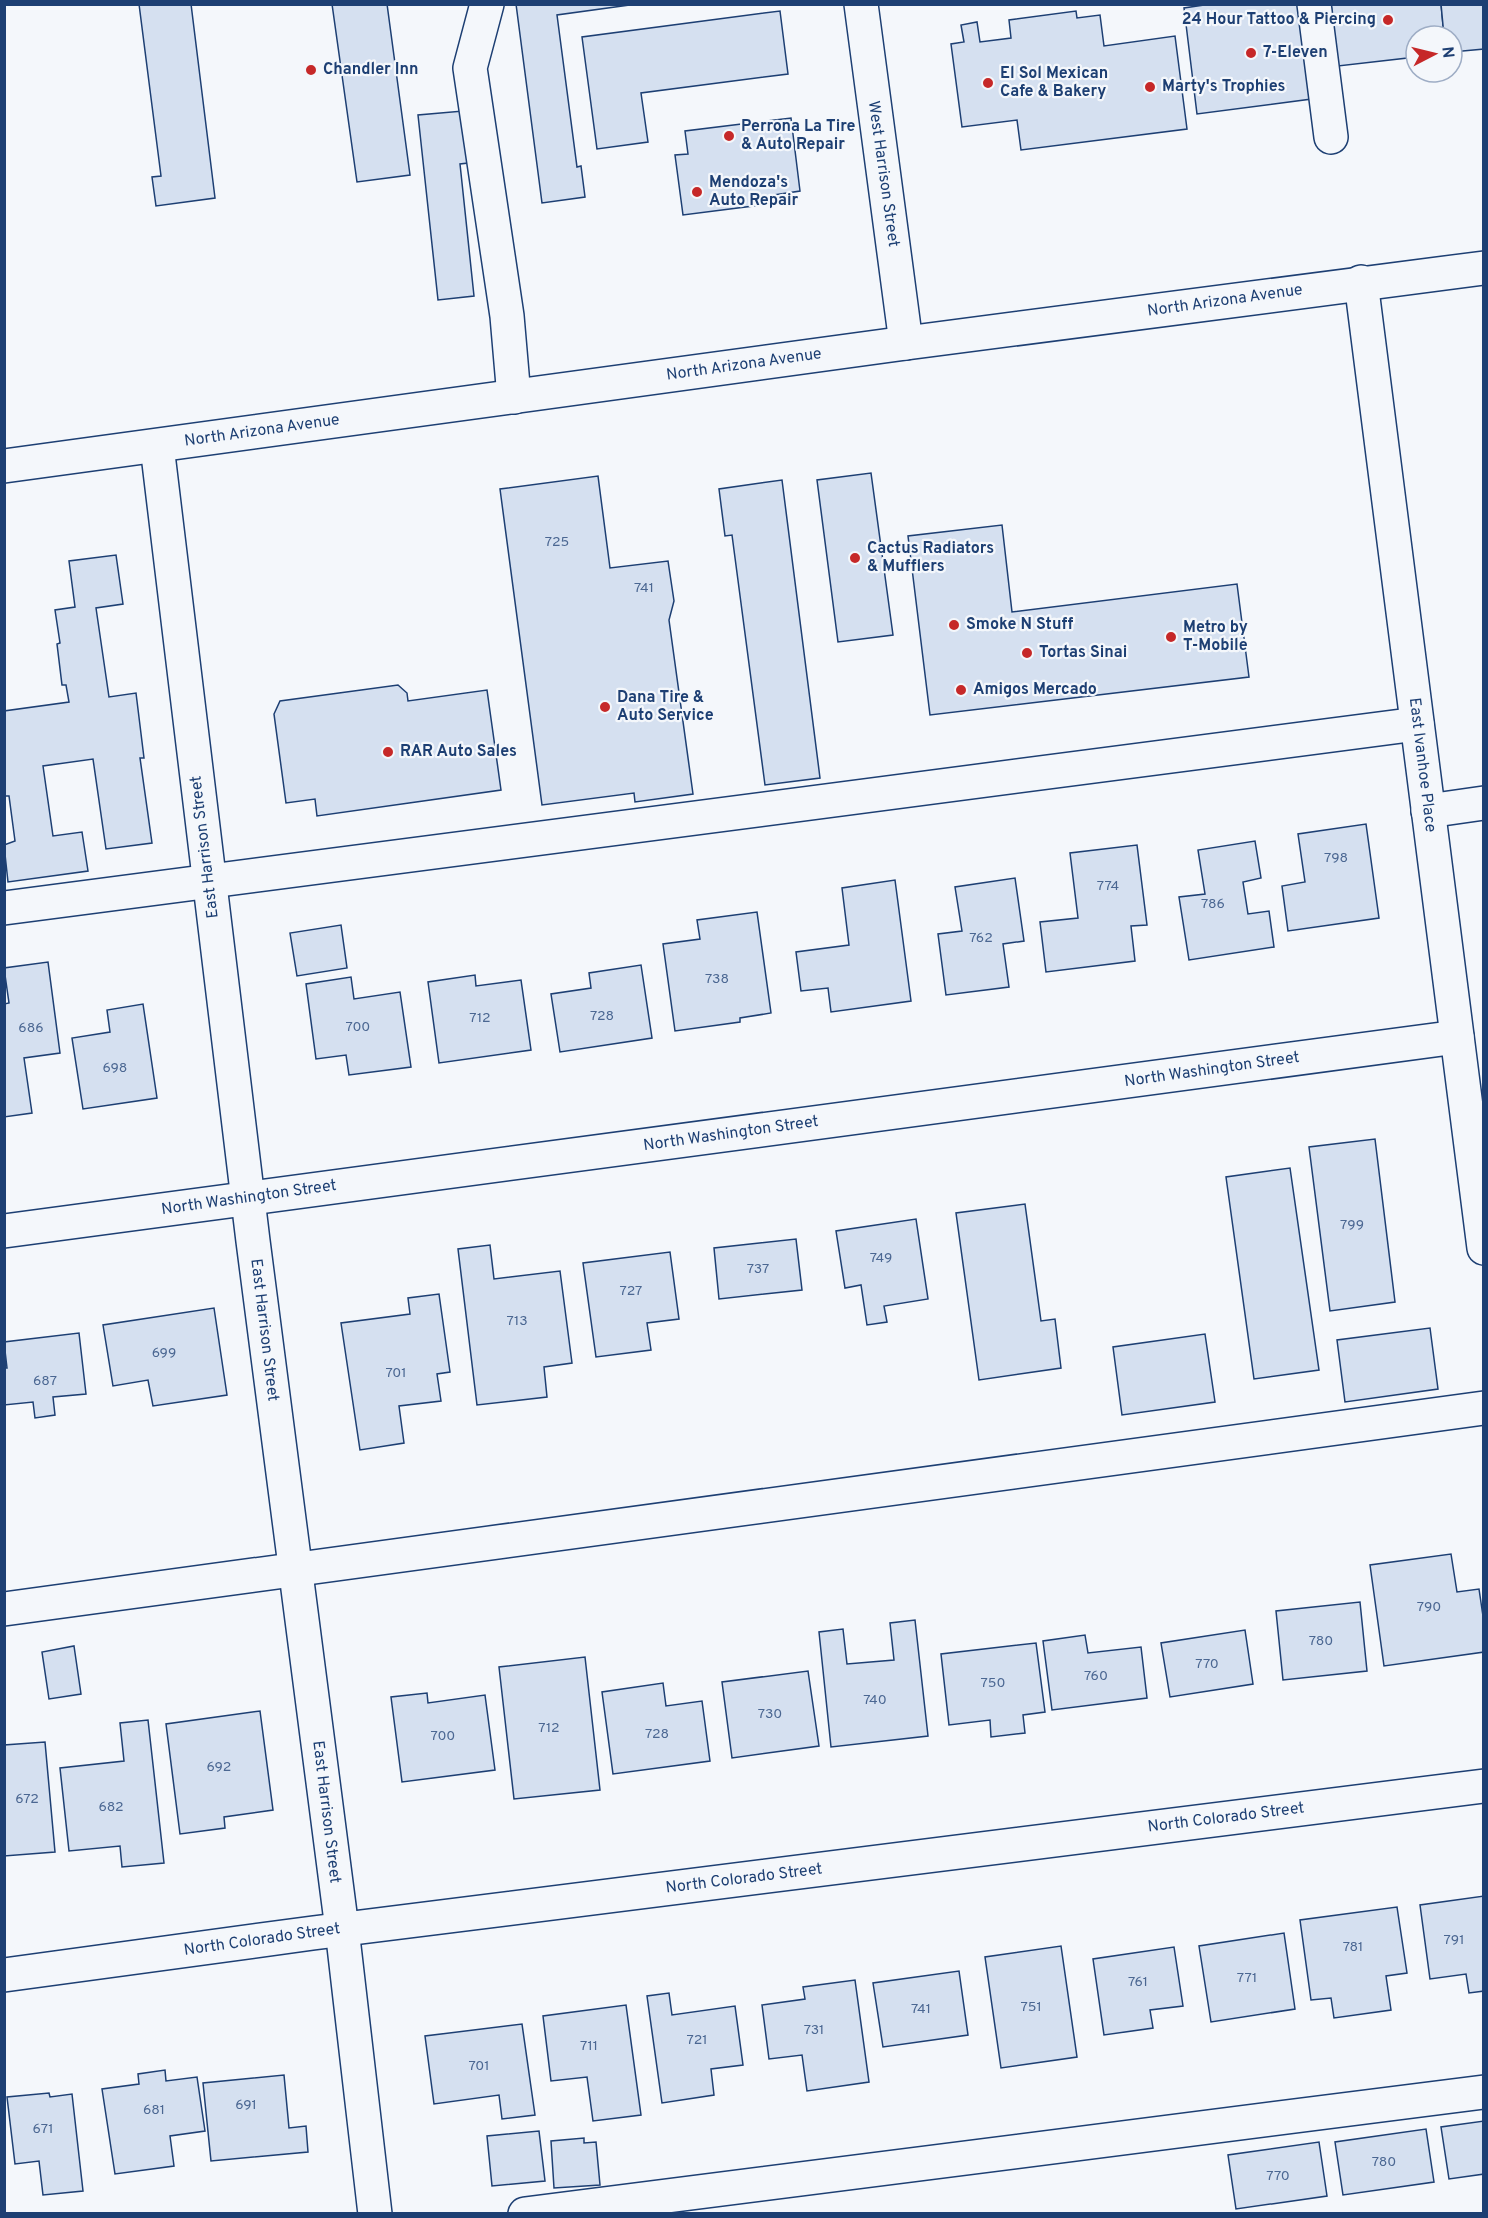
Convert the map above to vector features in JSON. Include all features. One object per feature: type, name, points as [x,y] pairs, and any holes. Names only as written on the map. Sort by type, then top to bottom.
[{"type":"street","points":[[487,4],[470,68],[507,316],[514,397]]},
{"type":"street","name":"West Harrison Street","points":[[861,4],[906,343]]},
{"type":"street","points":[[1314,4],[1331,137]]},
{"type":"street","name":"North Arizona Avenue","points":[[4,466],[1361,282],[1484,268]]},
{"type":"street","name":"East Ivanhoe Place","points":[[1361,282],[1457,1037],[1472,1069],[1484,1248]]},
{"type":"street","name":"East Harrison Street","points":[[157,446],[247,1199],[342,1929],[375,2214]]},
{"type":"street","points":[[4,908],[1417,724]]},
{"type":"street","points":[[1428,811],[1484,803]]},
{"type":"street","name":"North Washington Street","points":[[4,1231],[1457,1037]]},
{"type":"street","points":[[4,1609],[1484,1408]]},
{"type":"street","name":"North Colorado Street","points":[[4,1975],[342,1929],[1484,1786]]},
{"type":"street","points":[[525,2214],[1484,2092]]},
{"type":"building","points":[[139,4],[191,4],[215,198],[156,206],[152,177],[161,176]]},
{"type":"building","points":[[332,4],[387,4],[410,175],[357,182]]},
{"type":"building","points":[[516,4],[637,4],[557,15],[577,167],[581,166],[585,197],[542,203]]},
{"type":"building","name":"7-Eleven","points":[[1211,4],[1306,4],[1319,98],[1197,114],[1184,8]]},
{"type":"building","name":"24 Hour Tattoo & Piercing","points":[[1331,4],[1441,4],[1443,24],[1404,24],[1404,58],[1338,66]]},
{"type":"building","points":[[1441,4],[1484,4],[1484,49],[1464,51],[1464,24],[1443,24]]},
{"type":"building","points":[[780,11],[788,74],[641,93],[648,142],[597,149],[582,37]]},
{"type":"building","points":[[1076,11],[1077,18],[1100,15],[1104,46],[1175,36],[1187,129],[1021,150],[1017,120],[962,127],[951,44],[964,42],[961,25],[977,22],[980,42],[1011,38],[1009,20]]},
{"type":"building","points":[[463,111],[468,163],[460,164],[474,296],[438,300],[418,115]]},
{"type":"building","points":[[791,118],[800,191],[760,197],[761,205],[683,215],[675,155],[688,154],[685,131]]},
{"type":"building","name":"Cactus Radiators & Mufflers","points":[[871,473],[893,635],[838,642],[817,480]]},
{"type":"building","name":"Dana Tire & Auto Service","points":[[598,476],[610,568],[668,561],[674,601],[669,620],[693,794],[635,802],[634,793],[542,805],[500,489]]},
{"type":"building","points":[[782,480],[820,778],[765,785],[732,535],[725,536],[719,489]]},
{"type":"building","points":[[1002,525],[1012,612],[1237,584],[1249,677],[930,715],[908,536]]},
{"type":"building","points":[[116,555],[123,604],[96,608],[109,697],[136,693],[144,758],[140,758],[152,843],[106,849],[93,759],[43,766],[53,836],[82,832],[88,871],[8,882],[4,845],[15,841],[9,796],[4,796],[4,711],[69,702],[66,685],[62,685],[57,644],[60,643],[55,610],[75,607],[69,561]]},
{"type":"building","name":"RAR Auto Sales","points":[[398,685],[407,693],[408,701],[487,690],[501,790],[317,816],[315,799],[286,803],[274,714],[280,701]]},
{"type":"building","points":[[1366,824],[1379,918],[1288,931],[1282,886],[1305,882],[1298,834]]},
{"type":"building","points":[[1255,841],[1261,878],[1243,882],[1248,914],[1269,911],[1274,947],[1189,960],[1179,897],[1205,894],[1198,850]]},
{"type":"building","points":[[1137,845],[1147,925],[1131,926],[1135,961],[1046,972],[1040,922],[1078,918],[1070,853]]},
{"type":"building","points":[[1015,878],[1024,941],[1003,944],[1009,987],[946,995],[938,934],[962,931],[955,887]]},
{"type":"building","points":[[895,880],[911,1001],[831,1012],[828,988],[801,991],[796,952],[849,945],[842,888]]},
{"type":"building","points":[[757,912],[771,1013],[740,1018],[740,1022],[675,1031],[663,944],[700,939],[697,920]]},
{"type":"building","points":[[341,925],[347,968],[297,976],[290,933]]},
{"type":"building","points":[[48,962],[60,1053],[24,1058],[32,1113],[4,1117],[4,1004],[9,1003],[4,968]]},
{"type":"building","points":[[641,965],[652,1038],[560,1052],[551,994],[591,988],[589,973]]},
{"type":"building","points":[[475,975],[476,986],[521,980],[531,1050],[439,1063],[428,982]]},
{"type":"building","points":[[351,977],[354,999],[400,992],[411,1067],[349,1075],[346,1055],[316,1059],[306,984]]},
{"type":"building","points":[[143,1004],[157,1098],[83,1109],[72,1038],[110,1032],[107,1010]]},
{"type":"building","points":[[1375,1139],[1395,1302],[1330,1311],[1309,1147]]},
{"type":"building","points":[[1290,1168],[1319,1370],[1254,1379],[1226,1177]]},
{"type":"building","points":[[1025,1204],[1041,1321],[1055,1319],[1061,1368],[979,1380],[956,1213]]},
{"type":"building","points":[[916,1219],[928,1299],[884,1306],[887,1322],[867,1325],[861,1285],[845,1288],[836,1231]]},
{"type":"building","points":[[796,1239],[802,1290],[719,1299],[714,1248]]},
{"type":"building","points":[[490,1245],[494,1279],[560,1271],[572,1363],[544,1367],[547,1397],[477,1405],[458,1249]]},
{"type":"building","points":[[670,1252],[679,1319],[647,1323],[651,1350],[596,1357],[583,1263]]},
{"type":"building","points":[[439,1294],[450,1372],[437,1374],[441,1401],[399,1406],[404,1443],[360,1450],[341,1323],[410,1314],[408,1298]]},
{"type":"building","points":[[214,1308],[227,1395],[153,1406],[148,1380],[113,1386],[103,1325]]},
{"type":"building","points":[[1430,1328],[1438,1389],[1345,1402],[1337,1340]]},
{"type":"building","points":[[79,1333],[86,1394],[53,1397],[55,1415],[35,1418],[33,1402],[4,1405],[4,1368],[7,1368],[4,1342]]},
{"type":"building","points":[[1205,1334],[1215,1402],[1122,1415],[1113,1347]]},
{"type":"building","points":[[1451,1554],[1457,1592],[1479,1589],[1484,1623],[1484,1652],[1384,1666],[1370,1565]]},
{"type":"building","points":[[1360,1602],[1367,1671],[1283,1680],[1276,1611]]},
{"type":"building","points":[[915,1620],[928,1736],[831,1747],[819,1632],[843,1629],[847,1664],[894,1660],[890,1623]]},
{"type":"building","points":[[1245,1630],[1253,1684],[1170,1697],[1161,1643]]},
{"type":"building","points":[[1085,1635],[1088,1653],[1141,1647],[1147,1698],[1052,1710],[1043,1641]]},
{"type":"building","points":[[1036,1643],[1045,1712],[1023,1715],[1025,1733],[991,1737],[990,1720],[949,1725],[941,1654]]},
{"type":"building","points":[[74,1646],[81,1694],[49,1699],[42,1652]]},
{"type":"building","points":[[585,1657],[600,1790],[514,1799],[499,1667]]},
{"type":"building","points":[[808,1671],[819,1746],[732,1758],[722,1682]]},
{"type":"building","points":[[663,1683],[666,1706],[702,1701],[710,1761],[613,1774],[602,1692]]},
{"type":"building","points":[[427,1693],[428,1703],[485,1695],[495,1770],[402,1782],[391,1697]]},
{"type":"building","points":[[260,1711],[273,1810],[224,1817],[225,1828],[180,1834],[166,1724]]},
{"type":"building","points":[[148,1720],[164,1863],[122,1867],[120,1846],[69,1851],[60,1768],[124,1761],[120,1723]]},
{"type":"building","points":[[45,1742],[55,1852],[4,1856],[4,1745]]},
{"type":"building","points":[[1484,1896],[1484,1991],[1469,1993],[1466,1974],[1430,1979],[1420,1905]]},
{"type":"building","points":[[1397,1907],[1407,1973],[1386,1976],[1391,2010],[1334,2018],[1331,1998],[1311,2000],[1300,1920]]},
{"type":"building","points":[[1284,1933],[1295,2009],[1211,2022],[1199,1946]]},
{"type":"building","points":[[1061,1946],[1077,2057],[1001,2068],[985,1957]]},
{"type":"building","points":[[1174,1947],[1183,2006],[1150,2010],[1153,2028],[1104,2035],[1093,1959]]},
{"type":"building","points":[[959,1971],[968,2035],[883,2047],[873,1983]]},
{"type":"building","points":[[855,1980],[869,2082],[807,2091],[802,2055],[769,2059],[762,2005],[805,1999],[803,1987]]},
{"type":"building","points":[[669,1993],[672,2015],[735,2006],[743,2065],[711,2069],[714,2095],[662,2103],[647,1996]]},
{"type":"building","points":[[626,2005],[641,2115],[593,2121],[587,2077],[551,2081],[543,2016]]},
{"type":"building","points":[[522,2024],[535,2115],[502,2119],[499,2095],[434,2104],[425,2036]]},
{"type":"building","points":[[165,2070],[166,2081],[197,2077],[205,2131],[170,2136],[174,2166],[115,2174],[102,2089],[139,2084],[138,2074]]},
{"type":"building","points":[[284,2075],[289,2128],[306,2126],[308,2152],[211,2161],[203,2083]]},
{"type":"building","points":[[49,2093],[50,2097],[72,2094],[83,2191],[43,2195],[39,2161],[15,2164],[7,2097]]},
{"type":"building","points":[[1484,2121],[1484,2174],[1449,2179],[1441,2127]]},
{"type":"building","points":[[1426,2129],[1434,2182],[1343,2195],[1335,2142]]},
{"type":"building","points":[[539,2131],[545,2181],[492,2186],[487,2136]]},
{"type":"building","points":[[584,2138],[584,2143],[596,2142],[600,2185],[554,2188],[551,2141]]},
{"type":"building","points":[[1319,2142],[1327,2196],[1236,2209],[1228,2155]]},
{"type":"place","name":"24 Hour Tattoo & Piercing","points":[[1388,20]]},
{"type":"place","name":"7-Eleven","points":[[1251,53]]},
{"type":"place","name":"Chandler Inn","points":[[311,70]]},
{"type":"place","name":"El Sol Mexican Cafe & Bakery","points":[[988,83]]},
{"type":"place","name":"Marty's Trophies","points":[[1150,87]]},
{"type":"place","name":"Perrona La Tire & Auto Repair","points":[[729,136]]},
{"type":"place","name":"Mendoza's Auto Repair","points":[[697,192]]},
{"type":"place","name":"Cactus Radiators & Mufflers","points":[[855,558]]},
{"type":"place","name":"Smoke N Stuff","points":[[954,625]]},
{"type":"place","name":"Metro by T-Mobile","points":[[1171,637]]},
{"type":"place","name":"Tortas Sinai","points":[[1027,653]]},
{"type":"place","name":"Amigos Mercado","points":[[961,690]]},
{"type":"place","name":"Dana Tire & Auto Service","points":[[605,707]]},
{"type":"place","name":"RAR Auto Sales","points":[[388,752]]}]
